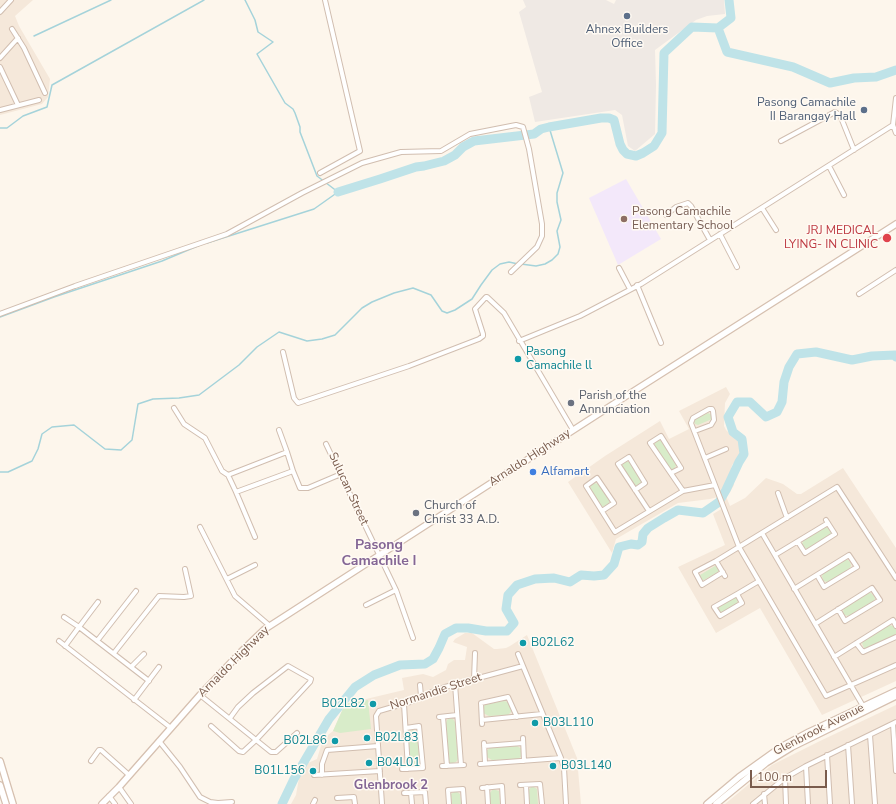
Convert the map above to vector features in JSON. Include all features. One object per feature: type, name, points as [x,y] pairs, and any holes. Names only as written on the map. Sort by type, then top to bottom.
[{"type":"main road","name":"Arnaldo Highway","points":[[102,804],[200,695],[241,652],[268,628],[573,430],[896,224]]},
{"type":"main road","name":"Glenbrook Avenue","points":[[707,804],[740,777],[781,747],[809,732],[896,691]]},
{"type":"main road","name":"Glenbrook Avenue","points":[[716,804],[766,764],[792,747],[896,696]]},
{"type":"main road","points":[[0,761],[13,804]]},
{"type":"main road","points":[[0,785],[6,804]]},
{"type":"street","points":[[0,12],[11,0]]},
{"type":"street","points":[[320,173],[360,151],[325,0]]},
{"type":"street","points":[[12,29],[24,48],[45,93]]},
{"type":"street","points":[[0,58],[18,38]]},
{"type":"street","points":[[0,67],[18,105]]},
{"type":"street","points":[[896,98],[893,125],[896,133]]},
{"type":"street","points":[[0,110],[39,100]]},
{"type":"street","points":[[781,141],[835,112],[840,115],[854,150]]},
{"type":"street","points":[[0,314],[75,286],[227,234],[321,183],[362,163],[401,152],[441,151],[470,134],[516,125],[523,127],[529,148],[542,224],[542,236],[537,247],[511,272]]},
{"type":"street","points":[[520,341],[580,316],[637,286],[893,125]]},
{"type":"street","points":[[829,166],[844,195]]},
{"type":"street","points":[[666,215],[676,207],[688,204],[691,206],[710,240]]},
{"type":"street","points":[[762,208],[776,230]]},
{"type":"street","points":[[720,234],[737,267]]},
{"type":"street","points":[[619,268],[630,289]]},
{"type":"street","points":[[859,294],[896,270]]},
{"type":"street","points":[[637,286],[661,343]]},
{"type":"street","points":[[283,352],[294,398],[298,403],[409,366],[479,340],[484,336],[475,309],[486,297],[490,298],[504,313],[573,430]]},
{"type":"street","points":[[174,408],[184,424],[205,438],[222,471],[228,475],[255,537]]},
{"type":"street","points":[[695,431],[711,425],[714,420],[712,409],[709,409],[691,420],[695,431],[715,485],[739,547],[826,696],[896,665]]},
{"type":"street","points":[[279,430],[300,488],[303,489],[341,474]]},
{"type":"street","points":[[670,473],[681,468],[661,436],[650,443],[670,473],[683,491]]},
{"type":"street","name":"Sulucan Street","points":[[326,444],[396,590],[413,638]]},
{"type":"street","points":[[705,458],[726,449]]},
{"type":"street","points":[[228,475],[287,452]]},
{"type":"street","points":[[635,490],[645,483],[629,457],[618,464],[635,490],[649,511]]},
{"type":"street","points":[[236,492],[293,471]]},
{"type":"street","points":[[602,511],[614,503],[597,478],[586,486],[615,532],[683,491],[715,485]]},
{"type":"street","points":[[716,561],[724,574],[702,585],[695,572],[716,561],[837,487],[896,578]]},
{"type":"street","points":[[778,493],[787,518]]},
{"type":"street","points":[[775,555],[798,542],[827,522],[835,534],[805,553],[798,542]]},
{"type":"street","points":[[200,527],[235,596],[268,628]]},
{"type":"street","points":[[762,533],[863,706]]},
{"type":"street","points":[[794,589],[817,574],[849,555],[857,567],[824,587],[817,574]]},
{"type":"street","points":[[227,579],[255,565]]},
{"type":"street","points":[[114,653],[159,596],[191,596],[185,570]]},
{"type":"street","points":[[737,594],[742,603],[720,616],[714,607],[759,580]]},
{"type":"street","points":[[815,624],[838,609],[872,588],[880,600],[845,621],[838,609]]},
{"type":"street","points":[[366,605],[396,590]]},
{"type":"street","points":[[98,640],[136,591]]},
{"type":"street","points":[[65,646],[98,602]]},
{"type":"street","points":[[64,617],[98,640],[149,681]]},
{"type":"street","points":[[834,657],[893,620],[896,626]]},
{"type":"street","points":[[856,644],[863,652],[896,637]]},
{"type":"street","points":[[58,641],[171,728]]},
{"type":"street","points":[[474,679],[475,653]]},
{"type":"street","points":[[131,667],[144,654]]},
{"type":"street","points":[[518,654],[561,758],[564,768],[566,804]]},
{"type":"street","points":[[210,726],[239,751],[243,752],[257,739],[311,680],[288,666],[253,693],[238,707],[230,718]]},
{"type":"street","name":"Normandie Street","points":[[378,746],[376,716],[379,711],[410,702],[436,690],[455,684],[523,666]]},
{"type":"street","points":[[134,700],[159,667]]},
{"type":"street","points":[[455,684],[463,765],[444,766],[441,717],[457,715]]},
{"type":"street","points":[[420,686],[421,696]]},
{"type":"street","points":[[200,695],[273,752],[297,733]]},
{"type":"street","points":[[516,717],[508,697],[481,703],[482,722],[542,714]]},
{"type":"street","points":[[404,704],[408,769]]},
{"type":"street","points":[[753,804],[785,778],[826,755],[894,723],[896,771]]},
{"type":"street","points":[[402,769],[423,768],[419,726],[406,728]]},
{"type":"street","points":[[870,734],[875,804]]},
{"type":"street","points":[[523,738],[524,761]]},
{"type":"street","points":[[159,741],[180,767],[200,797],[210,802],[232,802]]},
{"type":"street","points":[[523,743],[484,744],[483,764],[561,758]]},
{"type":"street","points":[[848,745],[852,804]]},
{"type":"street","points":[[322,775],[322,764],[327,750],[378,746],[382,804]]},
{"type":"street","points":[[91,761],[99,750],[102,750],[129,775]]},
{"type":"street","points":[[826,755],[830,804]]},
{"type":"street","points":[[806,766],[808,804]]},
{"type":"street","points":[[314,776],[380,771]]},
{"type":"street","points":[[785,778],[786,804]]},
{"type":"street","points":[[520,785],[540,784],[542,804]]},
{"type":"street","points":[[526,785],[527,804]]},
{"type":"street","points":[[482,788],[502,786],[502,804]]},
{"type":"street","points":[[118,787],[131,804]]},
{"type":"street","points":[[487,787],[488,804]]},
{"type":"street","points":[[449,804],[448,790],[463,789],[464,804]]},
{"type":"street","points":[[404,793],[425,792],[426,804]]},
{"type":"street","points":[[411,793],[412,804]]},
{"type":"street","points":[[764,794],[765,804]]},
{"type":"street","points":[[110,796],[115,804]]},
{"type":"street","points":[[342,804],[339,798],[354,797],[355,804]]},
{"type":"shaded area","points":[[0,0],[33,0],[15,16],[19,26],[50,79],[48,97],[42,104],[0,115]]},
{"type":"shaded area","points":[[523,0],[606,0],[614,4],[616,0],[724,0],[725,14],[707,16],[696,20],[655,50],[655,134],[635,151],[628,146],[622,115],[615,110],[535,122],[529,97],[542,92],[519,12],[526,7]]},
{"type":"shaded area","name":"Pasong Camachile Elementary School","points":[[626,179],[661,239],[618,265],[589,198]]},
{"type":"shaded area","points":[[726,387],[730,394],[725,403],[724,426],[726,430],[742,445],[743,451],[740,457],[732,465],[731,471],[734,485],[730,492],[725,494],[730,506],[745,498],[766,478],[783,484],[797,494],[801,494],[843,468],[896,548],[896,681],[822,715],[760,608],[716,633],[678,567],[725,545],[713,514],[723,508],[718,497],[678,503],[616,539],[612,553],[568,482],[605,456],[660,421],[669,439],[689,429],[679,411]]},
{"type":"shaded area","points":[[465,633],[472,633],[494,649],[506,648],[527,635],[577,758],[581,804],[291,804],[296,795],[299,778],[304,766],[317,759],[323,739],[333,731],[345,704],[404,690],[402,678],[423,674],[433,677],[446,670],[448,664],[454,660],[465,660],[467,647],[453,642]]},
{"type":"shaded area","points":[[896,705],[896,804],[725,804],[772,765]]},
{"type":"green space","points":[[708,413],[712,415],[712,419],[698,425],[695,424],[695,419]]},
{"type":"green space","points":[[658,440],[662,441],[677,464],[674,469],[669,469],[654,447],[655,442]]},
{"type":"green space","points":[[626,461],[631,463],[642,481],[638,486],[634,486],[622,468],[623,463]]},
{"type":"green space","points":[[594,483],[599,484],[609,500],[609,504],[605,507],[600,506],[590,489],[591,485]]},
{"type":"green space","points":[[824,527],[829,528],[831,534],[808,549],[804,548],[802,545],[803,540]]},
{"type":"green space","points":[[844,560],[848,560],[850,562],[851,566],[849,569],[828,582],[823,581],[823,573]]},
{"type":"green space","points":[[717,566],[719,570],[718,572],[704,580],[701,580],[699,577],[700,575]]},
{"type":"green space","points":[[868,593],[871,593],[874,596],[875,599],[873,602],[849,616],[844,615],[844,608]]},
{"type":"green space","points":[[734,598],[737,598],[738,600],[737,604],[722,612],[718,611],[719,606]]},
{"type":"green space","points":[[889,625],[896,629],[896,634],[894,636],[866,649],[864,648],[862,643],[864,640]]},
{"type":"green space","points":[[368,700],[371,729],[340,733],[333,731],[345,704]]},
{"type":"green space","points":[[504,701],[508,702],[511,708],[511,712],[508,715],[489,716],[483,713],[483,707],[486,704]]},
{"type":"green space","points":[[450,718],[455,722],[458,759],[453,763],[450,763],[448,760],[446,723]]},
{"type":"green space","points":[[412,730],[418,734],[419,762],[418,765],[415,766],[410,763],[408,735]]},
{"type":"green space","points":[[517,746],[522,749],[523,755],[518,759],[492,760],[487,757],[486,751],[490,748]]},
{"type":"green space","points":[[532,786],[537,789],[538,804],[529,804],[528,791]]},
{"type":"green space","points":[[493,789],[499,791],[500,804],[490,804],[490,793]]},
{"type":"green space","points":[[456,791],[460,794],[461,804],[452,804],[451,794]]},
{"type":"waterway","points":[[34,36],[111,0]]},
{"type":"waterway","points":[[0,128],[7,128],[23,116],[47,107],[52,85],[204,0]]},
{"type":"waterway","points":[[207,243],[314,209],[338,192],[317,176],[300,132],[300,127],[295,113],[293,109],[285,103],[257,54],[273,42],[258,32],[255,20],[245,0]]},
{"type":"waterway","points":[[338,192],[416,167],[444,161],[474,141],[534,134],[541,129],[549,127],[601,118],[609,118],[614,120],[620,144],[627,154],[636,156],[643,153],[654,146],[662,133],[664,53],[692,27],[718,28],[731,18],[729,0]]},
{"type":"waterway","points":[[718,28],[727,52],[793,67],[830,83],[854,78],[876,77],[896,70]]},
{"type":"waterway","points":[[521,264],[536,266],[545,264],[558,254],[560,247],[557,231],[561,220],[557,202],[557,193],[563,173],[549,127]]},
{"type":"waterway","points":[[0,317],[54,297],[162,261],[200,245]]},
{"type":"waterway","points":[[0,472],[8,472],[32,461],[38,449],[42,434],[52,427],[74,425],[105,449],[121,450],[132,440],[138,404],[153,399],[179,398],[199,395],[239,365],[257,347],[279,332],[307,341],[335,335],[362,308],[394,293],[413,288],[431,295],[442,311],[447,313],[455,310],[472,299],[492,270],[500,264],[509,262],[518,264]]},
{"type":"waterway","points":[[282,804],[294,779],[329,719],[355,687],[374,675],[400,665],[425,664],[433,659],[445,634],[456,628],[486,631],[507,631],[514,623],[506,609],[508,595],[517,585],[535,579],[554,578],[570,582],[581,575],[604,575],[614,564],[619,547],[631,544],[638,545],[642,542],[643,534],[648,528],[678,510],[703,513],[719,502],[744,454],[742,439],[733,432],[728,417],[737,402],[750,402],[766,417],[777,412],[782,402],[784,382],[789,367],[797,354],[816,352],[852,360],[872,356],[895,355],[896,357]]},
{"type":"place","name":"Ahnex Builders Office","points":[[627,16]]},
{"type":"place","name":"Pasong Camachile II Barangay Hall","points":[[864,110]]},
{"type":"place","name":"Pasong Camachile Elementary School","points":[[624,219]]},
{"type":"place","name":"JRJ MEDICAL LYING- IN CLINIC","points":[[887,238]]},
{"type":"place","name":"Pasong Camachile ll","points":[[518,359]]},
{"type":"place","name":"Parish of the Annunciation","points":[[571,403]]},
{"type":"place","name":"Alfamart","points":[[533,472]]},
{"type":"place","name":"Church of Christ 33 A.D.","points":[[416,513]]},
{"type":"place","name":"B02L62","points":[[523,643]]},
{"type":"place","name":"B02L82","points":[[373,704]]},
{"type":"place","name":"B03L110","points":[[535,723]]},
{"type":"place","name":"B02L83","points":[[367,738]]},
{"type":"place","name":"B02L86","points":[[335,741]]},
{"type":"place","name":"B04L01","points":[[369,763]]},
{"type":"place","name":"B03L140","points":[[553,766]]},
{"type":"place","name":"B01L156","points":[[313,771]]},
{"type":"district","name":"Pasong Camachile I","points":[[379,554]]},
{"type":"district","name":"Glenbrook 2","points":[[391,786]]}]
